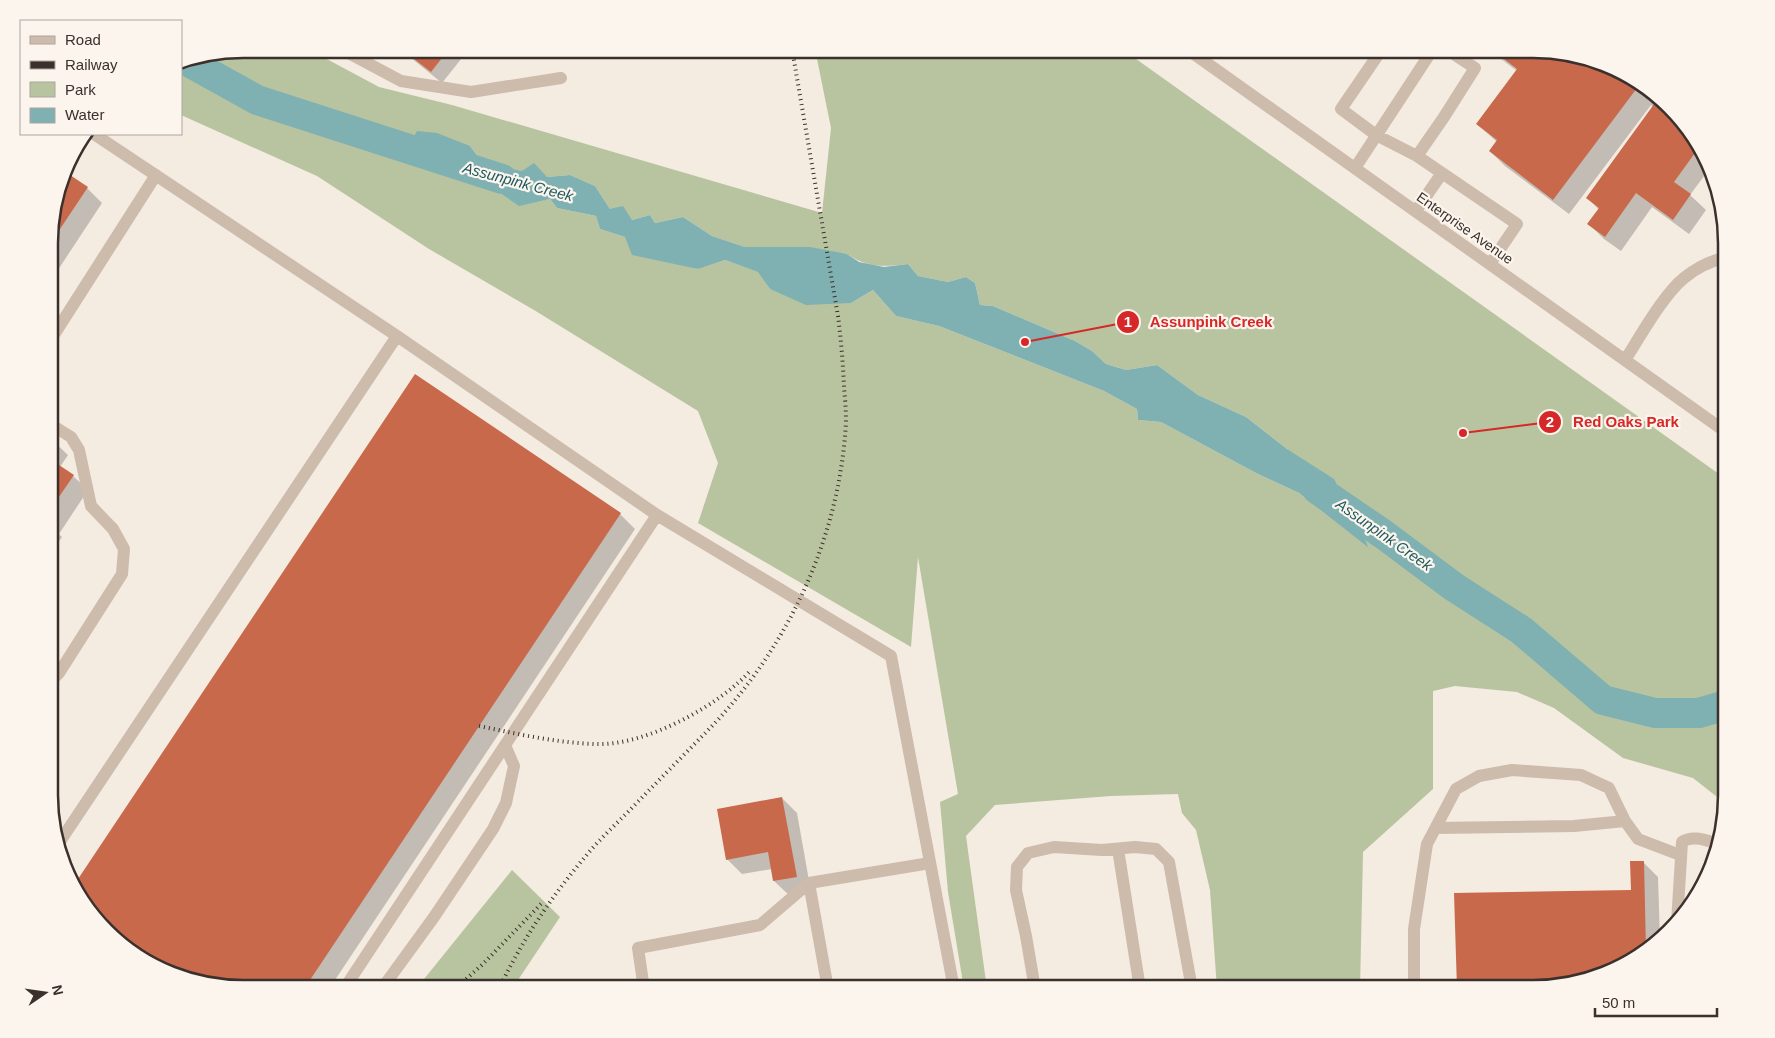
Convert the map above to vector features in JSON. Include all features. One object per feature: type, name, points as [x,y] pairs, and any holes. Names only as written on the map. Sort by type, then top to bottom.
[{"type":"street","points":[[358,58],[401,81],[471,92],[561,78]]},
{"type":"street","name":"Enterprise Avenue","points":[[1200,58],[1718,426]]},
{"type":"street","points":[[1376,58],[1341,109],[1376,135],[1417,156],[1517,224],[1490,264]]},
{"type":"street","points":[[1354,168],[1427,58]]},
{"type":"street","points":[[1417,156],[1474,68],[1459,58]]},
{"type":"street","points":[[96,135],[397,336],[657,515],[890,656],[952,981]]},
{"type":"street","points":[[1416,211],[1442,173]]},
{"type":"street","points":[[58,329],[156,175]]},
{"type":"street","points":[[1625,360],[1670,292],[1699,267],[1718,260]]},
{"type":"street","points":[[62,838],[397,336]]},
{"type":"street","points":[[58,429],[71,437],[79,450],[91,506],[113,529],[124,549],[122,574],[58,673]]},
{"type":"street","points":[[349,981],[657,515]]},
{"type":"street","points":[[387,981],[434,917],[506,803],[514,766],[505,745]]},
{"type":"street","points":[[1414,981],[1414,929],[1427,844],[1456,790],[1479,776],[1512,770],[1588,778],[1609,788],[1626,821],[1638,839],[1680,855]]},
{"type":"street","points":[[1436,828],[1574,826],[1626,821]]},
{"type":"street","points":[[1678,910],[1682,842],[1686,839],[1699,839],[1711,842]]},
{"type":"street","points":[[1033,981],[1016,890],[1017,867],[1028,853],[1054,846],[1102,850],[1135,847],[1156,849],[1168,862],[1190,981]]},
{"type":"street","points":[[1118,849],[1139,981]]},
{"type":"street","points":[[643,981],[638,948],[760,925],[809,883],[930,863]]},
{"type":"street","points":[[809,883],[827,981]]},
{"type":"green space","points":[[230,58],[325,58],[379,87],[452,105],[822,213],[831,128],[817,58],[1135,58],[1718,473],[1718,798],[1693,778],[1623,758],[1554,708],[1517,692],[1455,686],[1433,691],[1433,789],[1363,852],[1360,981],[1216,981],[1210,890],[1196,830],[1182,813],[1178,794],[1111,796],[995,805],[966,836],[986,981],[963,981],[948,892],[940,802],[958,794],[918,557],[911,647],[698,523],[718,463],[698,411],[534,310],[429,249],[317,176],[182,115],[182,67],[206,61]],"holes":[[[411,142],[470,146],[482,162],[547,177],[570,175],[595,186],[610,209],[632,220],[650,215],[655,223],[683,217],[712,236],[745,247],[847,254],[862,262],[876,265],[908,264],[918,276],[948,282],[966,277],[975,283],[980,305],[993,306],[1075,341],[1092,351],[1106,364],[1126,370],[1157,365],[1198,395],[1246,417],[1287,449],[1369,547],[1299,493],[1256,473],[1161,422],[1138,420],[1137,409],[1104,391],[939,326],[896,316],[873,290],[851,303],[770,289],[759,272],[725,260],[697,269],[625,237],[600,229],[596,216],[557,208],[550,199],[519,205],[500,193],[475,183],[456,158]]]},
{"type":"green space","points":[[512,870],[560,917],[517,981],[422,981]]},
{"type":"water","points":[[417,131],[437,133],[470,146],[482,162],[522,171],[534,163],[547,177],[570,175],[595,186],[610,209],[623,206],[632,220],[650,215],[655,223],[683,217],[712,236],[745,247],[810,247],[847,254],[859,262],[884,267],[908,264],[918,276],[948,282],[966,277],[975,283],[980,305],[993,306],[1075,341],[1092,351],[1106,364],[1126,370],[1157,365],[1198,395],[1246,417],[1287,449],[1334,479],[1369,548],[1299,493],[1256,473],[1161,422],[1138,420],[1137,409],[1104,391],[939,326],[896,316],[873,290],[851,303],[806,305],[770,289],[758,272],[725,260],[698,269],[632,255],[625,237],[600,229],[596,216],[557,208],[550,199],[519,206],[500,193],[475,183],[456,158],[411,142]]},
{"type":"building","points":[[413,58],[442,58],[431,72]]},
{"type":"building","points":[[1503,58],[1545,58],[1569,61],[1604,72],[1636,90],[1553,200],[1489,151],[1497,140],[1476,124],[1517,69]]},
{"type":"building","points":[[1655,103],[1672,120],[1695,153],[1674,182],[1691,194],[1673,220],[1636,193],[1605,237],[1587,224],[1599,208],[1586,198]]},
{"type":"building","points":[[70,175],[88,187],[58,232],[61,206]]},
{"type":"building","points":[[415,374],[621,513],[309,981],[218,979],[183,971],[171,966],[150,956],[120,935],[103,918],[78,879]]},
{"type":"building","points":[[58,464],[74,475],[58,498]]},
{"type":"building","points":[[782,797],[797,877],[773,881],[768,852],[726,860],[717,809]]},
{"type":"building","points":[[1630,861],[1644,861],[1646,941],[1625,956],[1592,971],[1557,979],[1533,981],[1457,981],[1454,893],[1631,890]]},
{"type":"waterway","name":"Assunpink Creek","points":[[193,64],[257,100],[502,179]]},
{"type":"waterway","name":"Assunpink Creek","points":[[1317,489],[1383,534],[1454,587],[1521,630],[1603,700],[1655,713],[1699,713],[1718,707]]},
{"type":"railway","points":[[503,981],[527,937],[572,872],[600,840],[714,724],[742,692],[788,622],[807,584],[822,545],[834,505],[842,464],[846,422],[842,351],[838,316],[794,58]]},
{"type":"railway","points":[[479,726],[567,742],[615,743],[658,731],[701,710],[737,684],[751,670]]},
{"type":"railway","points":[[464,981],[542,903]]},
{"type":"place","name":"Assunpink Creek","points":[[1025,342]]},
{"type":"place","name":"Red Oaks Park","points":[[1463,433]]}]
